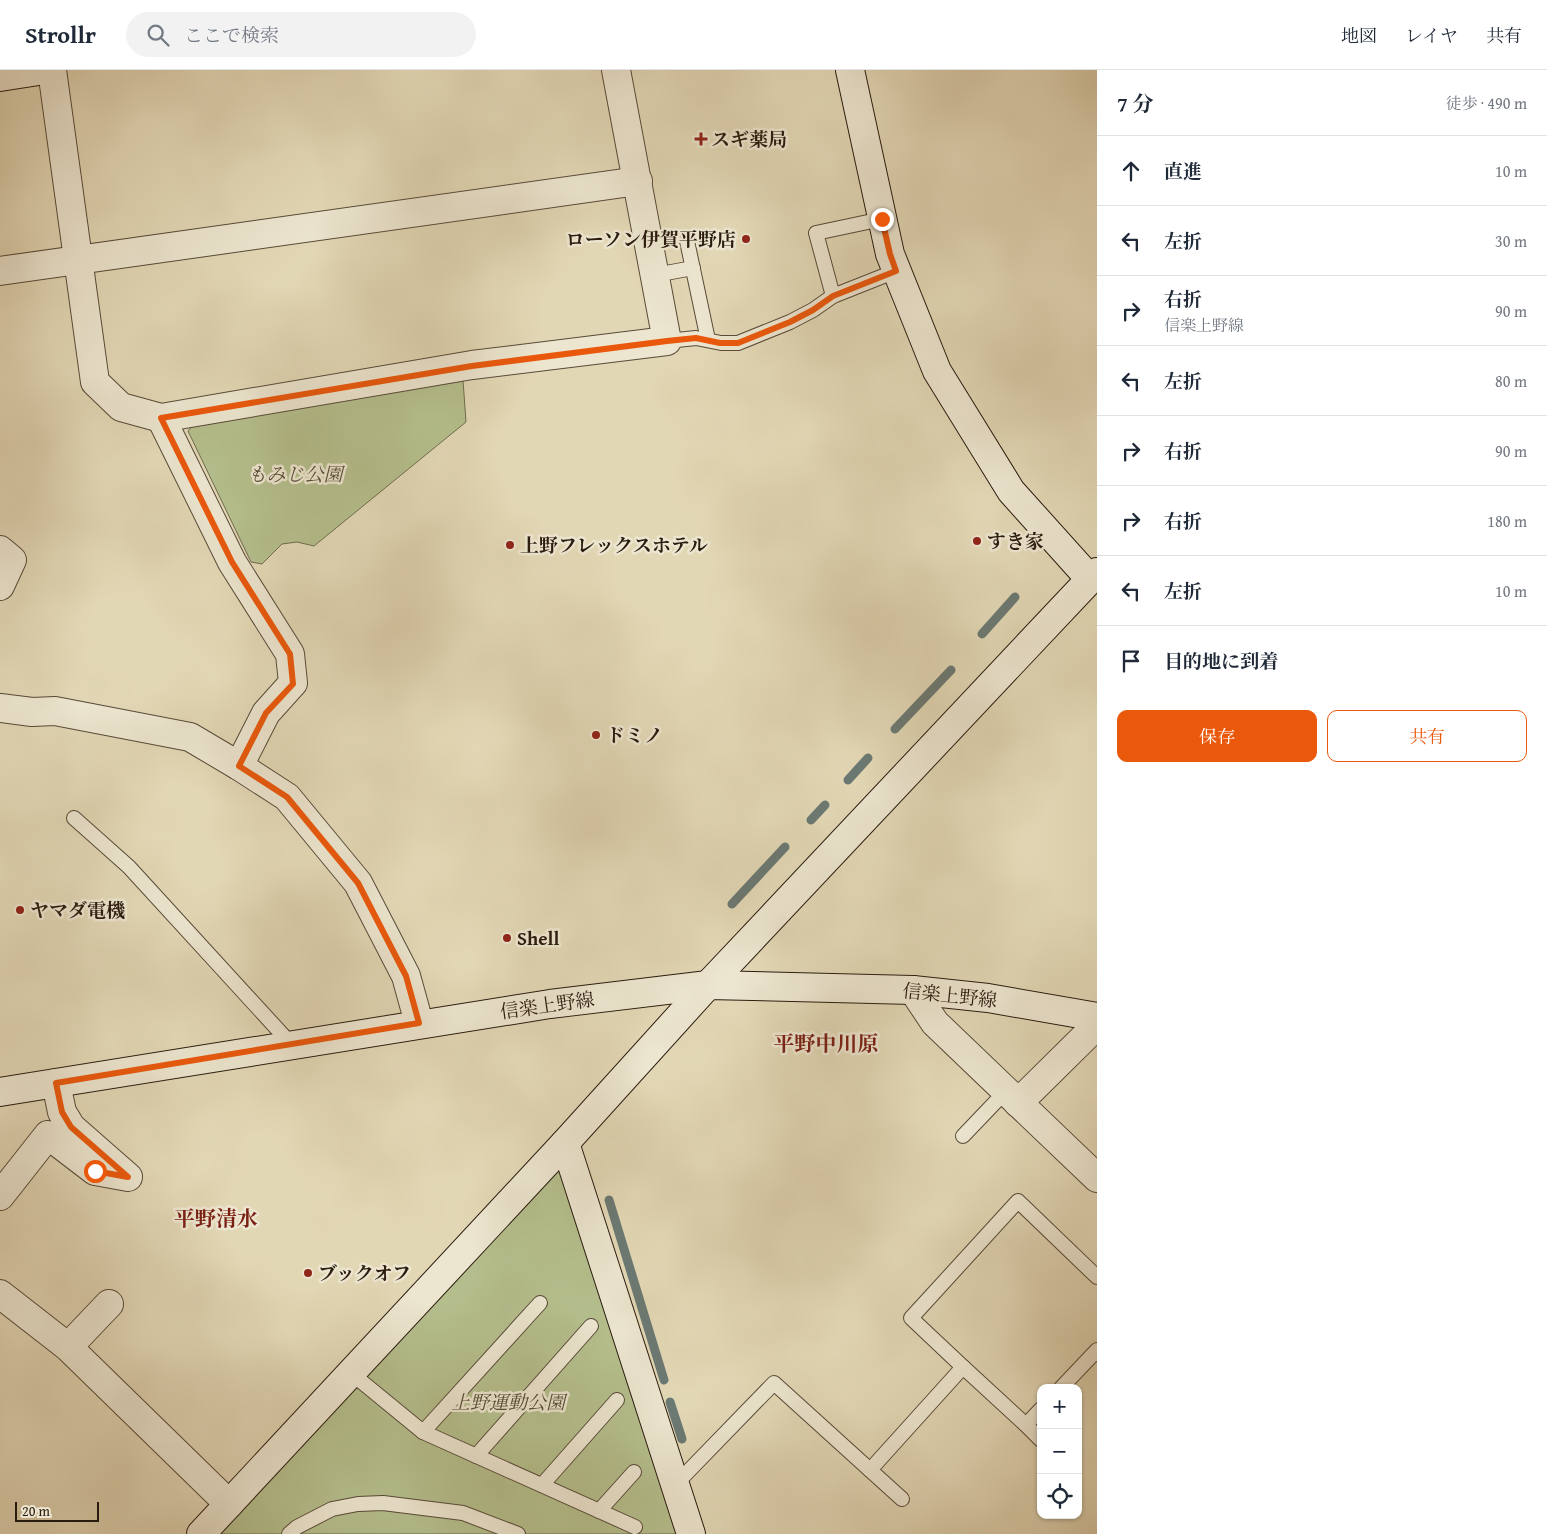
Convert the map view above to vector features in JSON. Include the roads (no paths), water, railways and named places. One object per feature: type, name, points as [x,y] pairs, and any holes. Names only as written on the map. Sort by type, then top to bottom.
[{"type":"street","points":[[0,77],[45,70]]},
{"type":"street","points":[[52,70],[95,382],[121,407],[161,418],[472,366],[667,341],[616,70]]},
{"type":"street","points":[[201,1534],[565,1143],[708,986],[1094,575],[1011,491],[937,371],[890,254],[850,70]]},
{"type":"street","points":[[0,271],[638,181]]},
{"type":"street","points":[[161,418],[232,562],[290,654],[293,684],[266,713],[239,766]]},
{"type":"street","points":[[0,550],[12,560],[0,586]]},
{"type":"street","points":[[0,708],[32,712],[55,710],[190,737],[287,797],[358,883],[406,976],[419,1023]]},
{"type":"street","name":"信楽上野線","points":[[0,1092],[419,1023],[550,1004],[708,986],[913,990],[988,998],[1097,1017]]},
{"type":"street","points":[[913,990],[935,1023],[1097,1178]]},
{"type":"street","points":[[1012,1097],[1097,1025]]},
{"type":"street","points":[[0,1196],[48,1135],[95,1171],[128,1177],[71,1127],[62,1112],[56,1083]]},
{"type":"street","points":[[565,1143],[691,1534]]},
{"type":"street","points":[[0,1294],[68,1347],[229,1504]]},
{"type":"street","points":[[68,1347],[109,1304]]},
{"type":"lane","points":[[833,296],[816,233],[882,219]]},
{"type":"lane","points":[[687,241],[708,340]]},
{"type":"lane","points":[[655,275],[693,268]]},
{"type":"lane","points":[[667,341],[696,338],[720,343],[738,343],[790,322],[813,310],[833,296],[896,271]]},
{"type":"lane","points":[[74,818],[129,867],[291,1044]]},
{"type":"lane","points":[[963,1136],[1012,1097]]},
{"type":"lane","points":[[1037,1436],[911,1318],[1018,1201],[1097,1277]]},
{"type":"lane","points":[[423,1432],[540,1303]]},
{"type":"lane","points":[[476,1456],[592,1326]]},
{"type":"lane","points":[[1065,1384],[1097,1350]]},
{"type":"lane","points":[[870,1470],[963,1367]]},
{"type":"lane","points":[[351,1373],[423,1432],[635,1527]]},
{"type":"lane","points":[[675,1485],[774,1383],[902,1499]]},
{"type":"lane","points":[[542,1485],[617,1400]]},
{"type":"lane","points":[[1026,1425],[1037,1413]]},
{"type":"lane","points":[[599,1511],[634,1472]]},
{"type":"lane","points":[[289,1534],[297,1527],[332,1509],[358,1504],[383,1503],[463,1514],[518,1534]]},
{"type":"waterway","points":[[982,634],[1015,597]]},
{"type":"waterway","points":[[895,729],[951,670]]},
{"type":"waterway","points":[[848,780],[868,758]]},
{"type":"waterway","points":[[811,820],[825,805]]},
{"type":"waterway","points":[[732,904],[785,847]]},
{"type":"waterway","points":[[609,1200],[664,1380]]},
{"type":"waterway","points":[[670,1402],[682,1439]]},
{"type":"place","name":"スギ薬局","points":[[701,139]]},
{"type":"place","name":"ローソン伊賀平野店","points":[[746,239]]},
{"type":"place","name":"すき家","points":[[977,541]]},
{"type":"place","name":"上野フレックスホテル","points":[[510,545]]},
{"type":"place","name":"ドミノ","points":[[596,735]]},
{"type":"place","name":"ヤマダ電機","points":[[20,910]]},
{"type":"place","name":"Shell","points":[[507,938]]},
{"type":"place","name":"ブックオフ","points":[[308,1273]]},
{"type":"district","name":"平野中川原","points":[[826,1043]]},
{"type":"district","name":"平野清水","points":[[216,1218]]},
{"type":"park label","name":"もみじ公園","points":[[295,474]]},
{"type":"park label","name":"上野運動公園","points":[[508,1402]]}]
